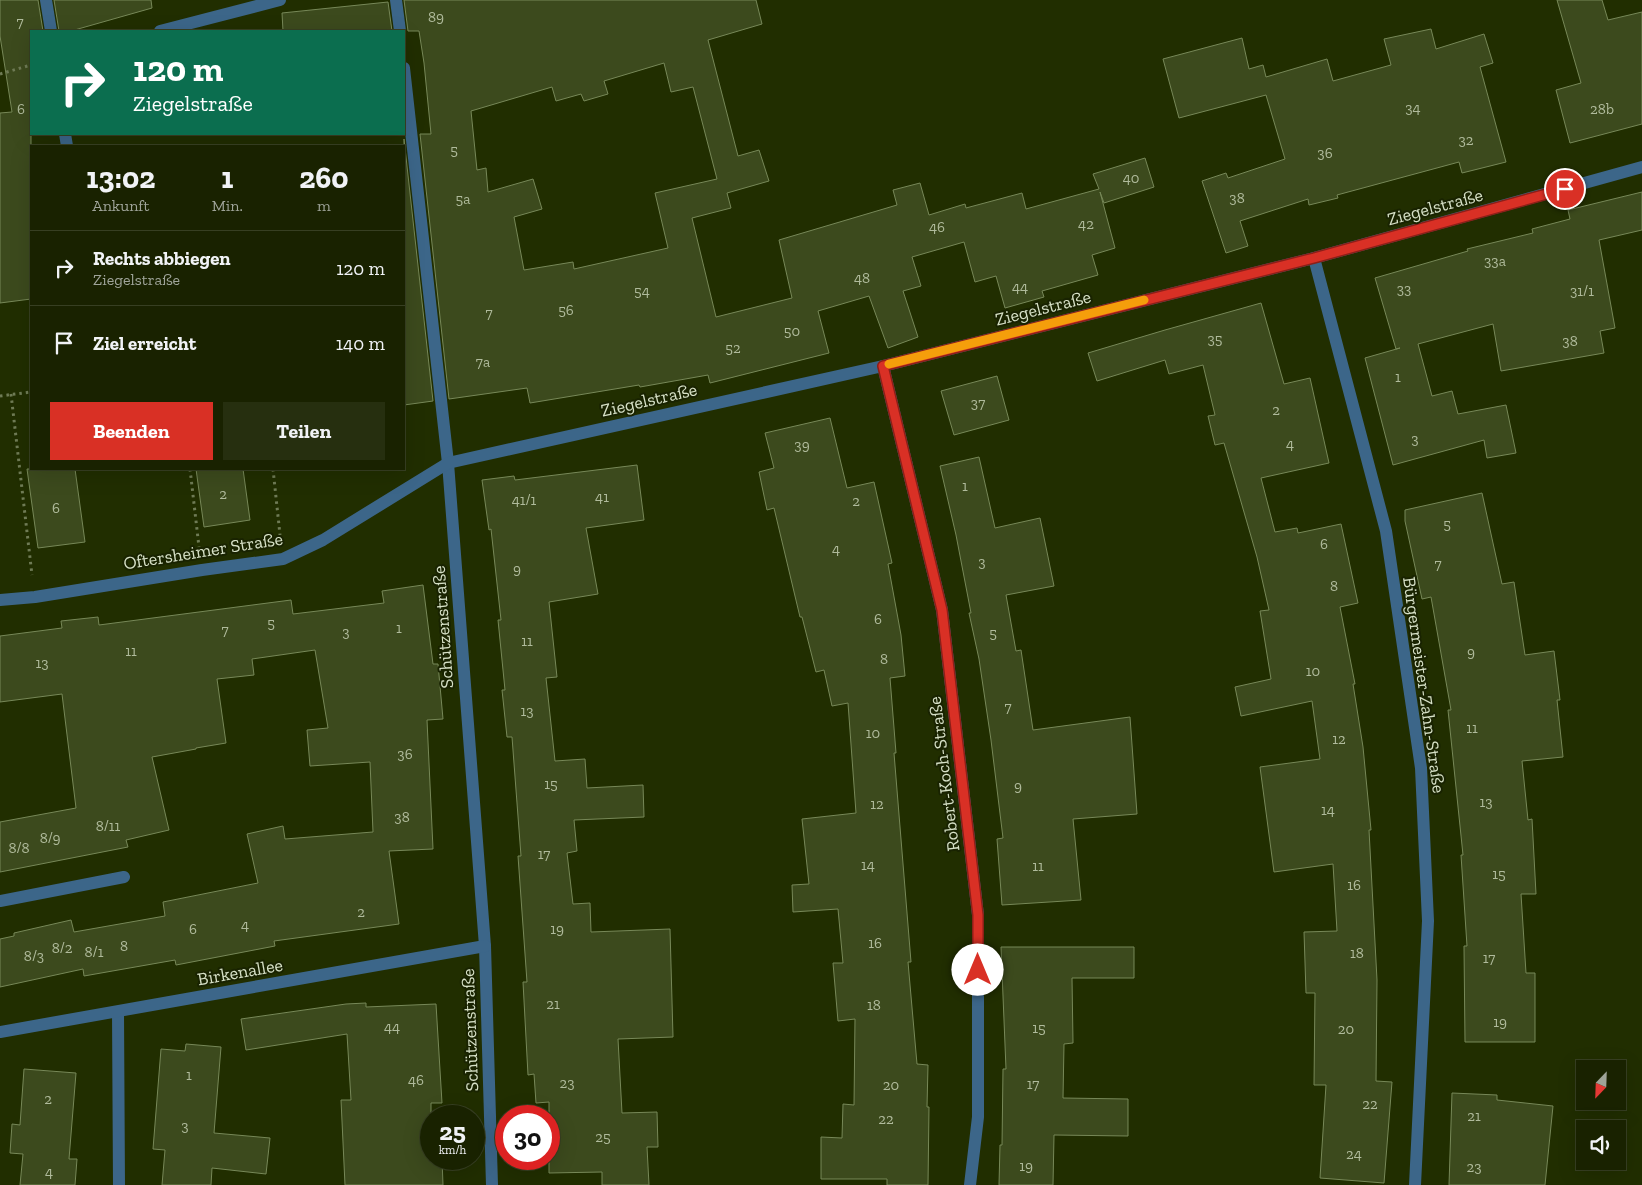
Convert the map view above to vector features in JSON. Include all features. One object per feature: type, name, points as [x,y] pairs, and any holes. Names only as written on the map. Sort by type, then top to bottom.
[{"type":"street","points":[[46,0],[51,30]]},
{"type":"street","points":[[164,30],[280,0]]},
{"type":"street","points":[[396,0],[400,30]]},
{"type":"street","name":"Schützenstraße","points":[[405,77],[448,463],[485,946],[492,1185]]},
{"type":"street","name":"Ziegelstraße","points":[[448,463],[883,366],[1314,258],[1642,168]]},
{"type":"street","name":"Bürgermeister-Zahn-Straße","points":[[1314,258],[1386,531],[1421,768],[1428,921],[1415,1185]]},
{"type":"street","name":"Robert-Koch-Straße","points":[[883,366],[942,610],[978,915],[978,1117],[970,1185]]},
{"type":"street","name":"Oftersheimer Straße","points":[[0,600],[283,559],[323,540],[448,463]]},
{"type":"street","points":[[0,902],[124,877]]},
{"type":"street","name":"Birkenallee","points":[[0,1032],[485,946]]},
{"type":"street","points":[[118,1012],[119,1185]]},
{"type":"path","points":[[0,74],[30,65]]},
{"type":"path","points":[[0,396],[30,392]]},
{"type":"path","points":[[11,394],[35,596]]},
{"type":"path","points":[[190,470],[202,570]]},
{"type":"path","points":[[273,470],[283,559]]},
{"type":"building","points":[[0,0],[38,0],[43,30],[30,30],[30,299],[0,303],[0,113],[12,112],[0,36]]},
{"type":"building","points":[[54,0],[151,0],[152,8],[75,30],[59,30]]},
{"type":"building","points":[[404,0],[756,0],[762,24],[708,40],[738,156],[759,150],[769,181],[727,193],[731,208],[692,218],[716,317],[792,298],[779,240],[897,205],[893,190],[920,183],[929,215],[965,204],[966,208],[1022,193],[1026,209],[1099,189],[1093,174],[1145,158],[1154,187],[1104,203],[1100,192],[1115,248],[1092,255],[1098,275],[1042,291],[1044,297],[1005,308],[996,276],[975,282],[964,242],[912,257],[921,286],[903,291],[918,337],[888,348],[869,296],[818,311],[829,353],[710,383],[708,375],[530,403],[527,388],[449,399],[420,134],[431,134],[424,63],[419,31],[408,31]],"holes":[[[664,63],[671,92],[693,87],[717,179],[655,193],[668,248],[574,269],[573,262],[524,270],[514,217],[542,209],[533,179],[488,192],[486,168],[477,170],[471,111],[552,87],[556,101],[581,94],[584,101],[608,94],[604,81]]]},
{"type":"building","points":[[1557,0],[1602,0],[1608,20],[1642,12],[1642,124],[1570,143],[1556,90],[1581,83]]},
{"type":"building","points":[[388,2],[392,30],[283,30],[282,13]]},
{"type":"building","points":[[1431,29],[1436,49],[1484,34],[1493,63],[1480,67],[1506,162],[1462,173],[1459,162],[1337,195],[1338,198],[1309,205],[1308,199],[1240,221],[1248,246],[1226,253],[1202,181],[1226,173],[1228,178],[1285,159],[1266,95],[1179,118],[1163,59],[1242,38],[1249,69],[1263,65],[1266,77],[1327,59],[1333,81],[1391,65],[1384,39]]},
{"type":"building","points":[[405,148],[433,401],[405,405]]},
{"type":"building","points":[[1642,192],[1642,230],[1599,240],[1615,328],[1600,331],[1604,353],[1501,371],[1493,324],[1418,344],[1432,396],[1452,391],[1458,414],[1506,405],[1516,453],[1487,458],[1484,440],[1393,465],[1365,358],[1400,348],[1396,349],[1375,278],[1468,251],[1467,249],[1533,233],[1532,229],[1570,219],[1568,210]]},
{"type":"building","points":[[1261,303],[1284,384],[1310,378],[1329,463],[1261,478],[1275,532],[1297,528],[1298,533],[1341,524],[1358,603],[1340,607],[1355,684],[1353,684],[1363,747],[1371,830],[1369,830],[1377,980],[1376,1081],[1392,1082],[1384,1183],[1320,1178],[1326,1085],[1314,1085],[1315,993],[1306,993],[1304,932],[1337,931],[1333,864],[1274,872],[1260,767],[1320,759],[1312,701],[1241,716],[1235,687],[1271,679],[1260,611],[1269,610],[1257,557],[1224,443],[1215,445],[1208,416],[1215,415],[1203,365],[1169,374],[1165,360],[1097,381],[1088,353]]},
{"type":"building","points":[[997,376],[1009,420],[954,435],[941,391]]},
{"type":"building","points":[[830,418],[847,488],[874,482],[892,563],[888,564],[901,635],[905,676],[890,678],[896,753],[894,753],[911,962],[908,962],[917,1064],[928,1065],[928,1185],[887,1185],[887,1179],[821,1179],[821,1137],[842,1138],[843,1104],[854,1105],[855,1019],[838,1021],[833,963],[843,963],[838,909],[793,912],[792,885],[809,884],[802,819],[856,813],[848,703],[832,706],[824,670],[816,672],[802,617],[800,617],[774,508],[767,510],[759,472],[774,468],[765,433]]},
{"type":"building","points":[[979,457],[995,528],[1040,518],[1054,586],[1006,595],[1016,651],[1021,650],[1033,730],[1130,717],[1137,814],[1073,819],[1081,900],[1002,905],[997,839],[1003,838],[991,740],[979,659],[969,613],[971,613],[940,466]]},
{"type":"building","points":[[637,465],[644,520],[586,528],[598,594],[549,602],[557,677],[546,678],[555,761],[585,759],[587,788],[643,785],[644,817],[574,820],[577,851],[567,853],[573,904],[590,903],[591,932],[670,929],[673,1037],[618,1039],[622,1113],[657,1112],[658,1147],[647,1147],[649,1185],[602,1185],[602,1172],[549,1173],[549,1170],[560,1170],[560,1105],[549,1105],[549,1102],[536,1103],[534,1074],[528,1075],[523,982],[527,982],[518,856],[521,856],[512,737],[507,737],[502,690],[505,690],[498,620],[501,620],[491,529],[489,530],[482,480],[514,476],[515,480]]},
{"type":"building","points":[[27,469],[75,470],[85,542],[38,548]]},
{"type":"building","points":[[196,470],[243,470],[250,520],[204,527]]},
{"type":"building","points":[[1482,493],[1502,584],[1514,582],[1525,655],[1554,651],[1560,700],[1557,700],[1563,757],[1522,761],[1528,820],[1532,819],[1536,894],[1521,894],[1526,973],[1535,973],[1535,1042],[1465,1042],[1464,946],[1467,946],[1461,855],[1463,855],[1448,710],[1451,710],[1431,597],[1422,599],[1405,521],[1405,510]]},
{"type":"building","points":[[423,585],[433,664],[438,664],[443,719],[427,720],[433,849],[389,851],[399,924],[274,941],[275,946],[176,965],[175,960],[84,976],[83,969],[0,987],[0,939],[14,936],[14,933],[71,920],[74,932],[165,916],[163,902],[258,883],[247,834],[283,826],[285,839],[373,832],[370,762],[310,766],[307,730],[328,728],[315,650],[252,659],[254,675],[217,679],[226,743],[152,757],[169,830],[126,840],[128,847],[0,872],[0,822],[76,808],[62,694],[0,702],[0,636],[62,628],[61,621],[98,617],[99,625],[291,600],[293,614],[384,603],[382,591]]},
{"type":"building","points":[[1001,947],[1134,947],[1134,978],[1072,978],[1073,1043],[1064,1044],[1063,1098],[1128,1099],[1128,1136],[1054,1135],[1053,1185],[999,1185],[1000,1145],[1002,1145],[1003,1069],[1006,1069]]},
{"type":"building","points":[[366,1003],[366,1007],[436,1004],[442,1103],[420,1105],[420,1170],[442,1170],[443,1185],[345,1185],[341,1100],[351,1100],[347,1034],[246,1050],[241,1019],[346,1004]]},
{"type":"building","points":[[186,1044],[221,1047],[214,1133],[270,1138],[266,1174],[212,1168],[211,1185],[162,1185],[165,1150],[153,1149],[161,1049],[185,1051]]},
{"type":"building","points":[[24,1069],[76,1073],[69,1159],[77,1159],[75,1185],[20,1185],[23,1154],[10,1153],[12,1124],[20,1125]]},
{"type":"building","points":[[1452,1093],[1497,1095],[1497,1100],[1553,1106],[1545,1185],[1449,1185]]},
{"type":"slow traffic","points":[[889,364],[1144,300]]},
{"type":"route","points":[[978,970],[978,915],[942,610],[883,366],[1314,258],[1565,189]]}]
